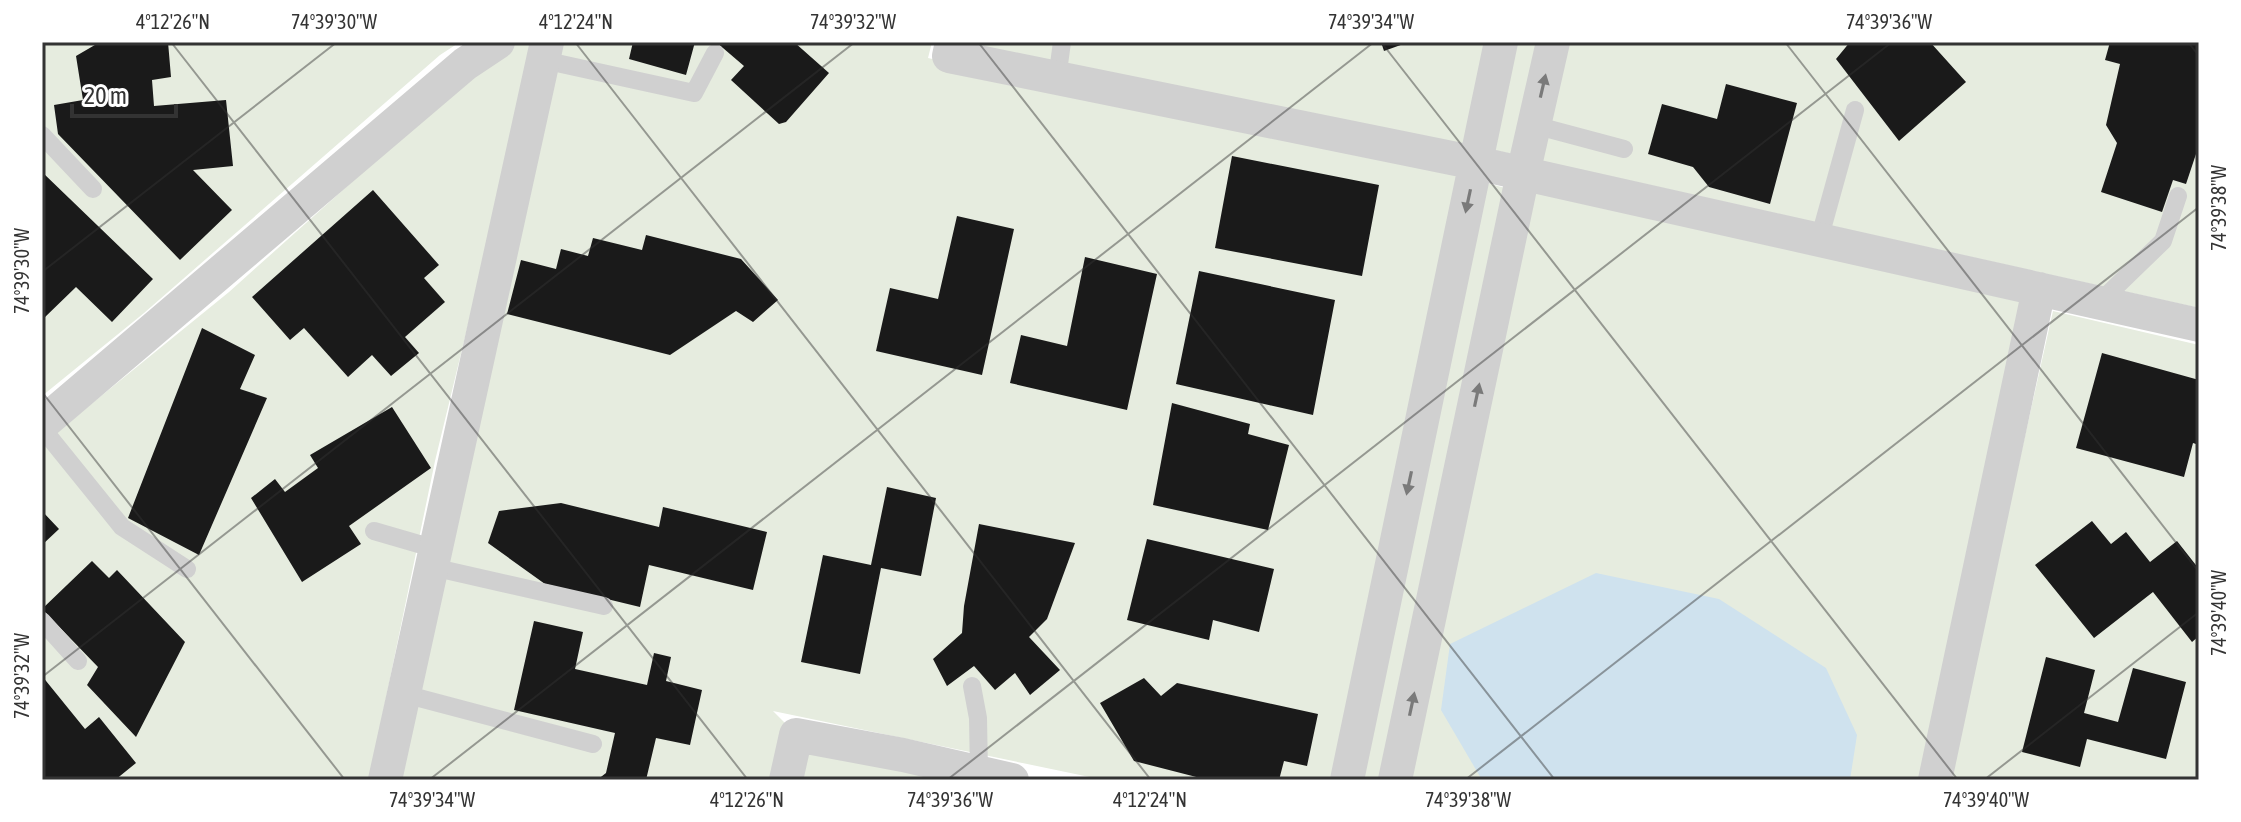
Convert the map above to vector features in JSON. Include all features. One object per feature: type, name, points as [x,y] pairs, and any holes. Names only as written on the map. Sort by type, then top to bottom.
[{"type":"street","points":[[42,426],[465,64],[498,42]]},
{"type":"street","points":[[952,42],[949,56],[1476,163],[2199,325]]},
{"type":"street","points":[[1347,780],[1501,42]]},
{"type":"street","points":[[1395,780],[1553,42]]},
{"type":"street","points":[[385,780],[545,51]]},
{"type":"street","points":[[1935,780],[2039,289]]},
{"type":"street","points":[[1418,443],[1465,451]]},
{"type":"street","points":[[786,780],[796,735],[1012,780]]},
{"type":"lane","points":[[1057,79],[1062,42]]},
{"type":"lane","points":[[545,51],[694,93],[715,53]]},
{"type":"lane","points":[[1819,240],[1855,110]]},
{"type":"lane","points":[[1534,125],[1624,149]]},
{"type":"lane","points":[[42,135],[93,189]]},
{"type":"lane","points":[[2100,302],[2163,241],[2178,196]]},
{"type":"lane","points":[[42,426],[122,527],[187,569]]},
{"type":"lane","points":[[374,531],[434,558],[604,606]]},
{"type":"lane","points":[[42,621],[78,661]]},
{"type":"lane","points":[[972,686],[978,718],[979,772]]},
{"type":"lane","points":[[404,694],[593,744]]},
{"type":"shaded area","points":[[42,42],[460,42],[440,55],[144,313],[42,396]]},
{"type":"shaded area","points":[[516,42],[531,43],[533,56],[435,461],[369,780],[42,780],[42,444],[229,292],[478,69]]},
{"type":"shaded area","points":[[559,42],[932,42],[928,58],[1457,175],[1333,780],[1104,780],[773,711],[788,726],[776,780],[400,780]]},
{"type":"shaded area","points":[[969,42],[1490,42],[1469,145],[968,47]]},
{"type":"shaded area","points":[[1511,42],[1544,42],[1516,155],[1489,149]]},
{"type":"shaded area","points":[[1565,42],[2199,42],[2199,308],[1537,160]]},
{"type":"shaded area","points":[[1479,181],[1513,190],[1389,780],[1355,780]]},
{"type":"shaded area","points":[[1529,191],[2025,300],[1925,780],[1410,780]]},
{"type":"shaded area","points":[[2053,311],[2199,345],[2199,780],[1948,780]]},
{"type":"shaded area","points":[[804,748],[951,780],[797,780]]},
{"type":"water","points":[[1596,573],[1719,599],[1826,668],[1857,735],[1850,780],[1482,780],[1441,710],[1450,644]]},
{"type":"building","points":[[100,42],[168,42],[171,77],[152,80],[154,106],[226,100],[233,166],[193,170],[232,210],[180,260],[58,134],[54,105],[83,100],[76,56]]},
{"type":"building","points":[[633,42],[695,42],[686,75],[629,59]]},
{"type":"building","points":[[716,42],[794,42],[829,73],[786,122],[779,124],[731,80],[744,66]]},
{"type":"building","points":[[1381,42],[1409,42],[1384,51]]},
{"type":"building","points":[[1850,42],[1930,42],[1966,82],[1899,141],[1836,59]]},
{"type":"building","points":[[2110,42],[2199,42],[2199,145],[2186,184],[2173,180],[2162,212],[2101,192],[2117,143],[2106,125],[2120,64],[2105,60]]},
{"type":"building","points":[[1726,84],[1797,103],[1770,204],[1709,187],[1693,167],[1648,154],[1662,104],[1717,119]]},
{"type":"building","points":[[1232,156],[1379,185],[1362,276],[1215,248]]},
{"type":"building","points":[[42,172],[153,279],[112,322],[76,287],[42,320]]},
{"type":"building","points":[[373,190],[439,265],[424,278],[445,302],[405,337],[419,353],[391,376],[372,355],[348,377],[304,328],[290,340],[252,297]]},
{"type":"building","points":[[957,216],[1014,229],[982,375],[876,351],[890,288],[938,299]]},
{"type":"building","points":[[646,235],[741,259],[778,300],[753,322],[736,311],[670,355],[507,314],[521,260],[556,269],[561,249],[588,256],[593,238],[642,250]]},
{"type":"building","points":[[1085,257],[1157,274],[1127,410],[1010,383],[1021,335],[1067,346]]},
{"type":"building","points":[[1199,271],[1335,300],[1313,415],[1176,384]]},
{"type":"building","points":[[202,328],[255,355],[240,389],[267,398],[199,555],[128,518]]},
{"type":"building","points":[[2102,353],[2199,380],[2199,445],[2193,443],[2184,477],[2076,448]]},
{"type":"building","points":[[1172,403],[1250,424],[1248,434],[1289,445],[1268,530],[1153,505]]},
{"type":"building","points":[[392,407],[431,468],[349,526],[361,544],[302,582],[251,498],[275,479],[285,492],[318,468],[310,455]]},
{"type":"building","points":[[887,487],[936,498],[921,576],[881,568],[860,674],[801,662],[823,555],[871,565]]},
{"type":"building","points":[[561,503],[659,527],[663,507],[767,532],[753,590],[649,565],[640,607],[545,584],[488,543],[499,511]]},
{"type":"building","points":[[42,511],[59,529],[42,545]]},
{"type":"building","points":[[2092,521],[2111,544],[2126,532],[2150,562],[2177,541],[2199,569],[2199,636],[2192,642],[2153,592],[2094,638],[2035,565]]},
{"type":"building","points":[[979,524],[1075,543],[1047,619],[1029,637],[1060,670],[1030,695],[1015,673],[995,690],[974,666],[947,686],[933,659],[962,633]]},
{"type":"building","points":[[1147,539],[1274,569],[1259,632],[1213,620],[1209,640],[1127,620]]},
{"type":"building","points":[[92,561],[109,578],[117,570],[185,642],[136,737],[87,685],[98,667],[42,609]]},
{"type":"building","points":[[534,621],[583,632],[575,669],[647,685],[654,653],[671,657],[666,681],[702,690],[690,745],[656,738],[646,780],[597,780],[606,773],[615,733],[514,710]]},
{"type":"building","points":[[2046,657],[2095,670],[2084,713],[2118,722],[2133,668],[2186,682],[2166,759],[2087,739],[2080,767],[2022,752]]},
{"type":"building","points":[[42,676],[85,729],[99,717],[136,763],[115,780],[42,780]]},
{"type":"building","points":[[1144,678],[1161,696],[1177,683],[1318,714],[1307,766],[1284,761],[1279,780],[1208,780],[1134,761],[1100,703]]}]
